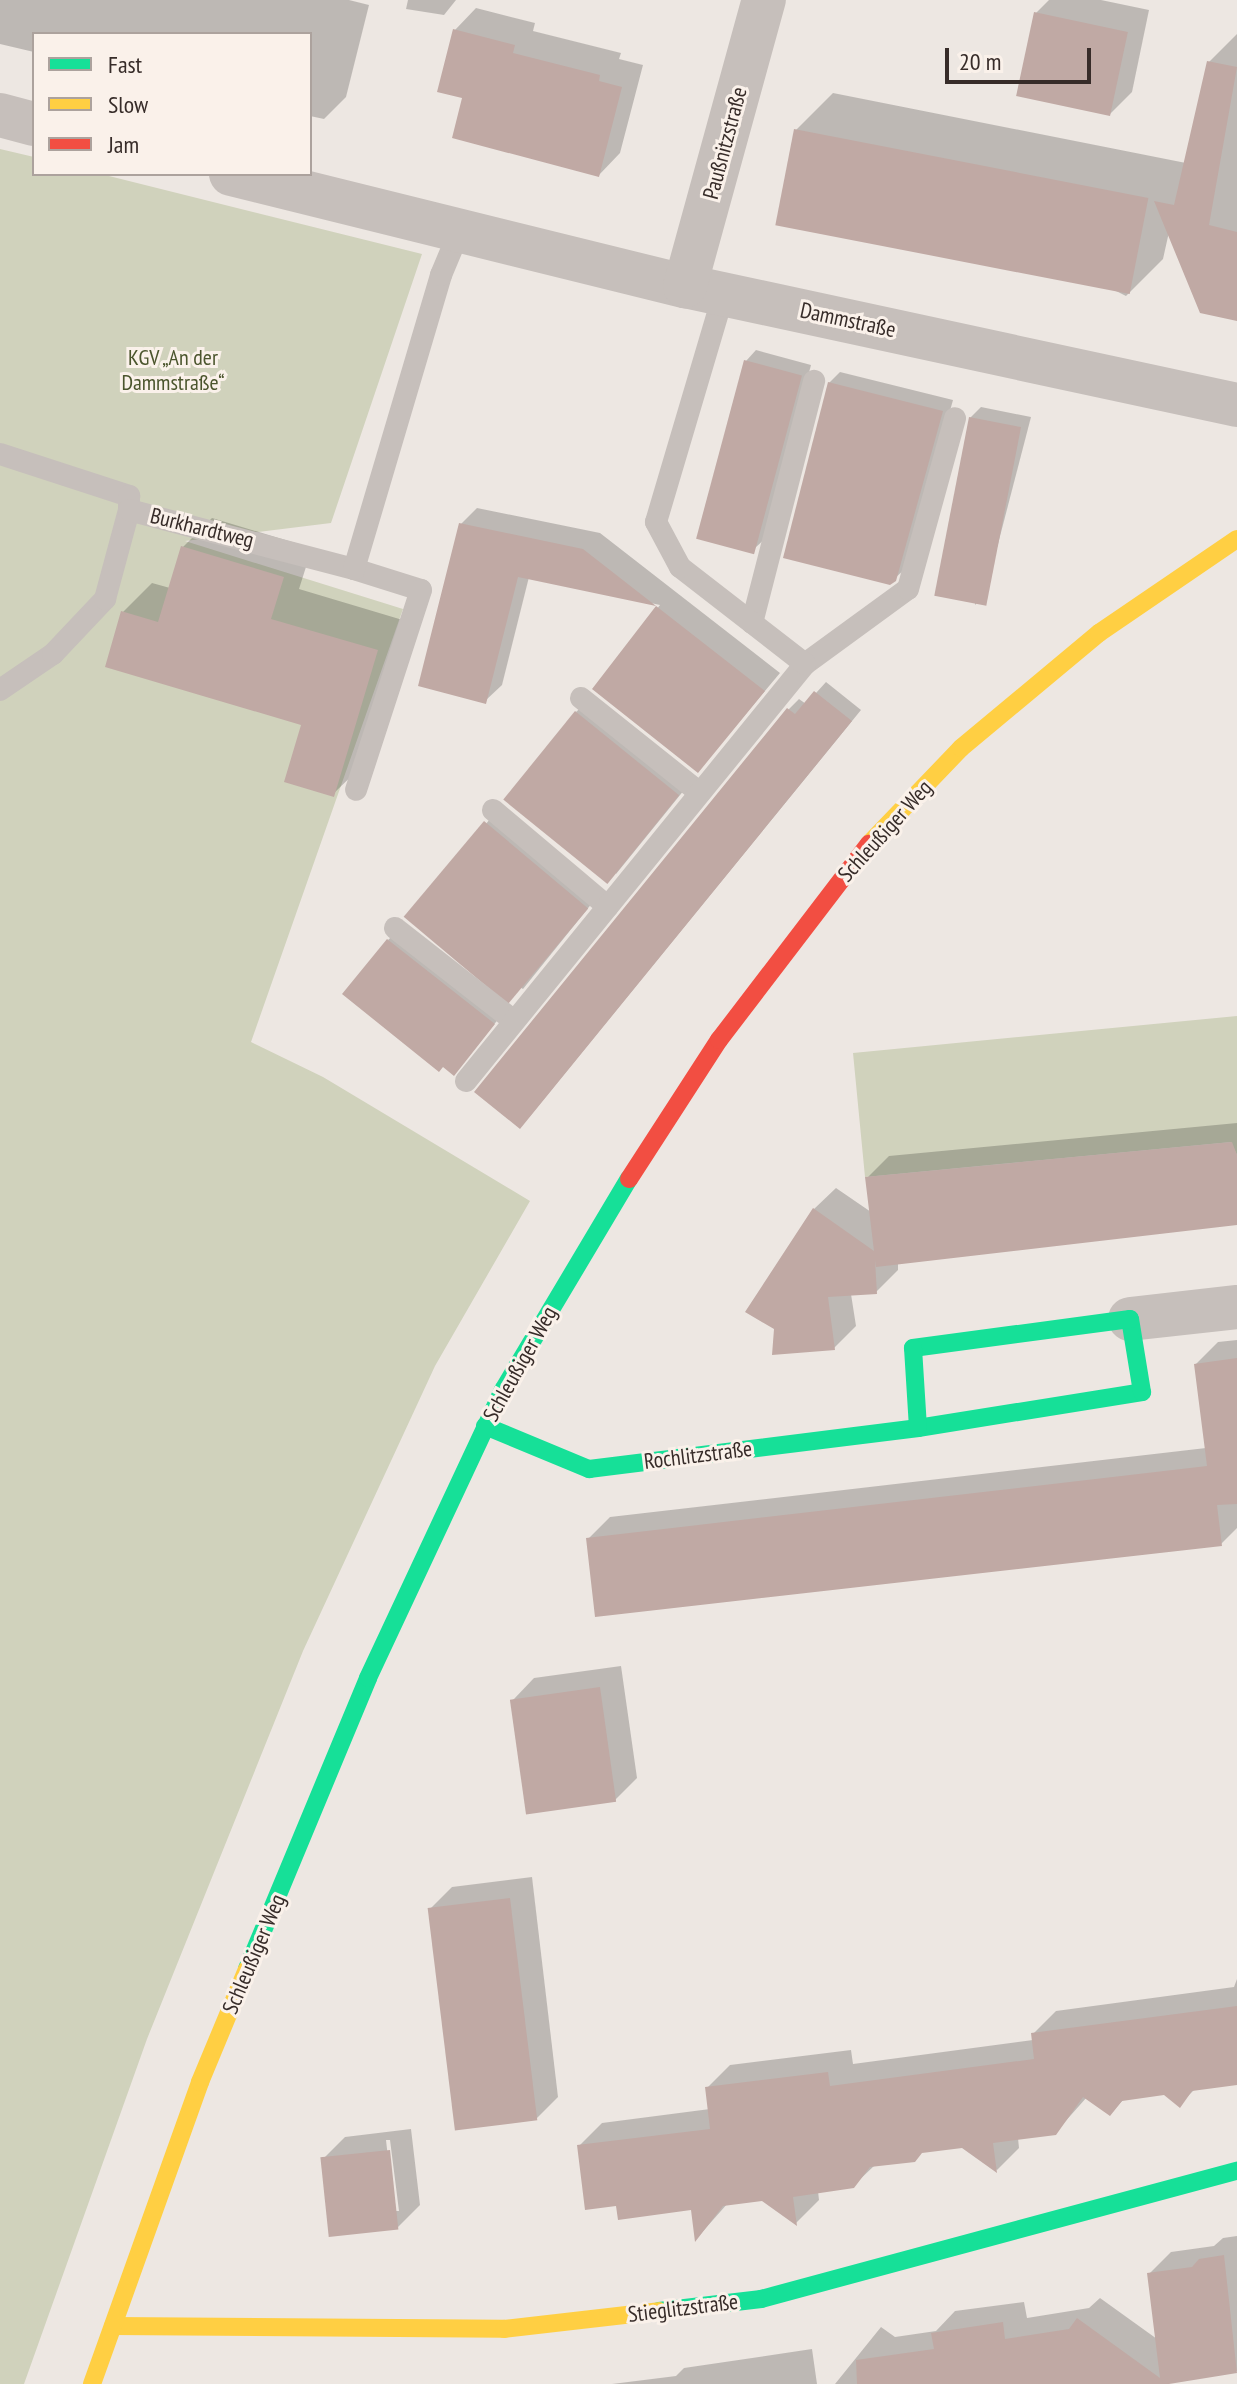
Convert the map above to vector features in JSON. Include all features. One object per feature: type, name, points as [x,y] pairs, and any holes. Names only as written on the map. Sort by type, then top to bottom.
[{"type":"main road","name":"Schleußiger Weg","points":[[92,2384],[200,2082],[368,1678],[485,1426],[597,1227],[719,1040],[863,850],[961,748],[1087,643],[1237,539]]},
{"type":"main road","name":"Rochlitzstraße","points":[[485,1426],[589,1469],[918,1428],[1142,1392],[1130,1319]]},
{"type":"main road","points":[[918,1428],[913,1348],[1130,1319]]},
{"type":"main road","name":"Stieglitzstraße","points":[[113,2326],[504,2329],[761,2299],[1237,2171]]},
{"type":"street","name":"Paußnitzstraße","points":[[705,290],[764,0]]},
{"type":"street","points":[[0,115],[32,123]]},
{"type":"street","name":"Dammstraße","points":[[239,176],[705,290],[1237,405]]},
{"type":"street","points":[[1130,1319],[1237,1307]]},
{"type":"lane","points":[[356,790],[421,590],[354,569],[441,275],[459,232]]},
{"type":"lane","points":[[705,290],[656,522],[680,567],[805,664]]},
{"type":"lane","points":[[752,623],[814,381]]},
{"type":"lane","points":[[466,1081],[805,664],[908,589],[955,418]]},
{"type":"lane","points":[[0,454],[129,496],[129,510]]},
{"type":"lane","name":"Burkhardtweg","points":[[0,690],[53,654],[105,599],[129,510],[354,569]]},
{"type":"lane","points":[[581,698],[700,793]]},
{"type":"lane","points":[[493,810],[608,907]]},
{"type":"lane","points":[[395,928],[514,1021]]},
{"type":"green space","name":"KGV „An der Dammstraße“","points":[[0,149],[32,157],[32,176],[109,176],[422,254],[331,523],[185,541],[403,609],[251,1042],[323,1077],[530,1201],[435,1366],[303,1651],[147,2039],[24,2384],[0,2384]]},
{"type":"green space","points":[[1237,1016],[1237,1155],[1231,1142],[865,1177],[853,1053]]},
{"type":"building","points":[[1034,12],[1128,32],[1110,116],[1016,96]]},
{"type":"building","points":[[453,29],[515,45],[513,53],[600,75],[599,81],[622,87],[599,177],[452,138],[462,98],[437,92]]},
{"type":"building","points":[[1207,61],[1237,67],[1209,225],[1237,232],[1237,321],[1200,313],[1154,201],[1174,205]]},
{"type":"building","points":[[794,129],[1148,198],[1130,294],[775,225]]},
{"type":"building","points":[[744,360],[802,376],[754,554],[696,539]]},
{"type":"building","points":[[828,382],[943,411],[896,581],[890,585],[783,558]]},
{"type":"building","points":[[969,417],[1021,427],[986,606],[934,596]]},
{"type":"building","points":[[459,523],[583,549],[765,691],[698,773],[592,689],[656,606],[518,577],[486,704],[418,686]]},
{"type":"building","points":[[181,546],[284,577],[271,619],[378,650],[334,797],[284,782],[301,725],[105,667],[121,611],[158,622]]},
{"type":"building","points":[[814,691],[852,721],[520,1129],[474,1092],[787,708],[795,714]]},
{"type":"building","points":[[575,711],[679,795],[607,884],[503,800]]},
{"type":"building","points":[[484,821],[588,908],[508,1004],[404,917]]},
{"type":"building","points":[[387,939],[495,1024],[454,1076],[443,1067],[439,1072],[342,994]]},
{"type":"building","points":[[1232,1142],[1237,1155],[1237,1225],[876,1267],[875,1260],[877,1294],[828,1297],[835,1350],[772,1355],[774,1329],[745,1312],[813,1208],[874,1251],[865,1177]]},
{"type":"building","points":[[1237,1358],[1237,1504],[1217,1505],[1222,1546],[595,1617],[586,1538],[1207,1466],[1194,1364]]},
{"type":"building","points":[[600,1687],[616,1802],[526,1815],[510,1700]]},
{"type":"building","points":[[510,1898],[537,2120],[455,2130],[428,1908]]},
{"type":"building","points":[[1237,2006],[1237,2085],[1192,2091],[1180,2108],[1164,2095],[1122,2101],[1110,2116],[1083,2097],[1056,2135],[993,2143],[997,2173],[962,2148],[922,2153],[915,2162],[870,2167],[854,2188],[793,2197],[797,2226],[762,2201],[723,2206],[695,2242],[691,2210],[618,2220],[616,2206],[585,2210],[577,2145],[710,2129],[705,2087],[828,2072],[830,2086],[1034,2059],[1031,2033]]},
{"type":"building","points":[[390,2150],[398,2230],[329,2237],[320,2157]]},
{"type":"building","points":[[1224,2255],[1237,2373],[1169,2384],[857,2384],[856,2360],[934,2349],[931,2333],[1003,2322],[1005,2339],[1069,2329],[1077,2318],[1160,2378],[1147,2273],[1192,2267],[1199,2259]]},
{"type":"traffic: fast","points":[[247,1969],[368,1678],[503,1390],[629,1179]]},
{"type":"traffic: fast","points":[[485,1426],[589,1469],[918,1428],[1142,1392],[1130,1319],[913,1348],[918,1428]]},
{"type":"traffic: fast","points":[[659,2311],[761,2299],[1237,2171]]},
{"type":"traffic: slow","points":[[869,844],[961,748],[1099,633],[1237,539]]},
{"type":"traffic: slow","points":[[92,2384],[200,2082],[247,1969]]},
{"type":"traffic: slow","points":[[113,2326],[504,2329],[659,2311]]},
{"type":"traffic: jam","points":[[629,1179],[719,1040],[869,844]]}]
